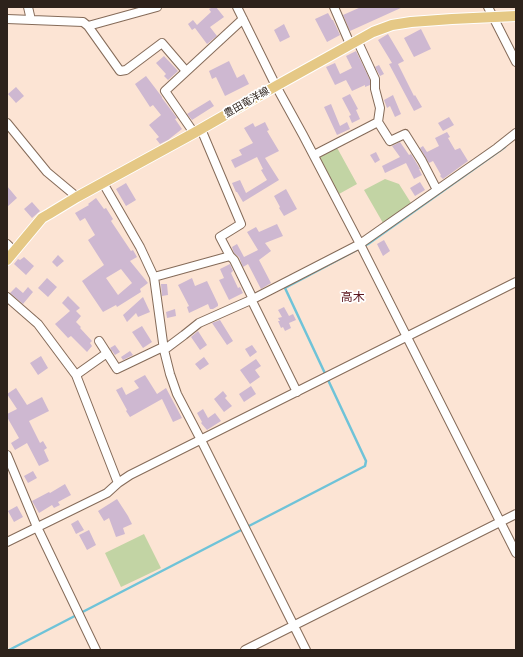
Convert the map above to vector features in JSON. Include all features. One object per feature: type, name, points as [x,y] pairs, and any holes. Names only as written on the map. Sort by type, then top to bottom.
[{"type":"main road","name":"豊田竜洋線","points":[[7,260],[10,248],[42,218],[103,182],[373,32],[392,25],[411,22],[516,16]]},
{"type":"street","points":[[28,7],[31,20]]},
{"type":"street","points":[[237,7],[276,86],[360,244],[516,553]]},
{"type":"street","points":[[334,7],[375,79],[375,89],[380,108],[378,122],[390,141],[405,134],[422,161],[437,190]]},
{"type":"street","points":[[488,7],[516,62]]},
{"type":"street","points":[[88,26],[151,8]]},
{"type":"street","points":[[243,18],[165,91],[197,131],[241,224],[220,237],[230,256],[234,260],[297,392]]},
{"type":"street","points":[[7,19],[83,22],[88,26],[120,71],[126,70],[162,43],[186,71]]},
{"type":"street","points":[[314,155],[378,122]]},
{"type":"street","points":[[7,123],[47,172],[77,197]]},
{"type":"street","points":[[99,341],[118,369],[163,349],[199,323],[252,299],[360,244],[498,148],[516,133]]},
{"type":"street","points":[[103,182],[140,247],[154,277],[163,349],[177,394],[306,650]]},
{"type":"street","points":[[154,277],[230,256]]},
{"type":"street","points":[[7,542],[107,493],[130,475],[516,282]]},
{"type":"street","points":[[7,297],[38,324],[76,375],[118,483]]},
{"type":"street","points":[[76,375],[107,353]]},
{"type":"street","points":[[7,455],[37,527],[96,650]]},
{"type":"street","points":[[245,650],[516,514]]},
{"type":"green space","points":[[335,144],[357,184],[339,194],[316,153]]},
{"type":"green space","points":[[385,179],[399,184],[411,203],[383,223],[364,190]]},
{"type":"green space","points":[[144,534],[161,568],[121,587],[105,553]]},
{"type":"building","points":[[216,7],[224,17],[210,27],[217,36],[207,44],[195,28],[192,30],[188,24],[193,20],[197,25],[211,12],[209,9]]},
{"type":"building","points":[[361,7],[403,7],[350,31],[343,15]]},
{"type":"building","points":[[328,13],[340,35],[327,42],[315,19]]},
{"type":"building","points":[[284,24],[290,37],[280,42],[274,30]]},
{"type":"building","points":[[421,29],[431,49],[414,57],[404,38]]},
{"type":"building","points":[[388,34],[404,61],[398,64],[414,96],[415,95],[422,107],[414,111],[389,64],[392,63],[378,40]]},
{"type":"building","points":[[356,51],[370,80],[370,85],[365,87],[365,85],[352,91],[346,80],[335,85],[326,67],[335,63],[340,74],[352,68],[346,56]]},
{"type":"building","points":[[164,56],[178,71],[168,80],[164,76],[166,74],[156,63]]},
{"type":"building","points":[[229,61],[237,78],[244,74],[249,84],[225,96],[216,77],[212,79],[209,71]]},
{"type":"building","points":[[379,65],[384,74],[380,76],[375,67]]},
{"type":"building","points":[[146,76],[177,118],[175,119],[182,129],[168,140],[160,144],[156,139],[159,137],[149,125],[161,115],[153,105],[150,107],[135,84]]},
{"type":"building","points":[[16,87],[24,96],[16,103],[8,94]]},
{"type":"building","points":[[350,94],[358,109],[356,110],[360,119],[352,123],[349,116],[351,115],[342,98]]},
{"type":"building","points":[[393,95],[401,114],[395,117],[390,106],[387,108],[384,100]]},
{"type":"building","points":[[210,100],[214,106],[192,120],[187,114]]},
{"type":"building","points":[[331,104],[340,126],[347,122],[350,129],[337,135],[324,107]]},
{"type":"building","points":[[449,117],[454,125],[443,131],[438,123]]},
{"type":"building","points":[[265,122],[269,130],[267,131],[279,151],[265,158],[279,180],[243,202],[232,183],[240,180],[246,193],[267,180],[261,170],[263,169],[257,157],[235,168],[231,160],[242,155],[239,150],[253,143],[244,128],[253,123],[255,127]]},
{"type":"building","points":[[447,132],[450,137],[448,138],[455,150],[460,148],[468,161],[443,179],[433,161],[429,163],[420,148],[423,146],[427,152],[439,146],[435,138]]},
{"type":"building","points":[[400,142],[409,155],[411,154],[422,175],[414,179],[406,163],[385,173],[382,166],[400,157],[392,146]]},
{"type":"building","points":[[376,152],[380,160],[375,163],[370,155]]},
{"type":"building","points":[[420,182],[425,190],[415,196],[410,188]]},
{"type":"building","points":[[126,183],[136,200],[126,206],[116,189]]},
{"type":"building","points":[[7,186],[17,198],[7,207]]},
{"type":"building","points":[[286,189],[297,209],[284,216],[274,196]]},
{"type":"building","points":[[96,198],[104,209],[106,208],[113,219],[111,221],[131,251],[133,250],[137,257],[130,261],[148,283],[140,289],[141,292],[117,307],[116,305],[103,312],[82,281],[104,265],[88,240],[95,235],[85,218],[80,221],[75,213],[89,205],[88,204]],"holes":[[[121,269],[132,283],[118,295],[106,278]]]},
{"type":"building","points":[[32,202],[40,211],[32,218],[24,209]]},
{"type":"building","points":[[277,224],[283,236],[265,243],[271,251],[259,260],[271,283],[261,289],[248,264],[243,267],[239,257],[234,253],[232,247],[237,244],[244,257],[258,250],[247,232],[256,227],[259,232]]},
{"type":"building","points":[[384,240],[390,251],[383,256],[377,244]]},
{"type":"building","points":[[58,255],[64,261],[57,267],[52,262]]},
{"type":"building","points":[[24,257],[34,266],[26,275],[14,264],[18,259],[20,260]]},
{"type":"building","points":[[230,264],[233,271],[231,273],[238,288],[240,287],[243,293],[229,300],[219,280],[224,278],[220,269]]},
{"type":"building","points":[[47,278],[57,287],[48,297],[38,288]]},
{"type":"building","points":[[192,278],[195,286],[207,281],[218,306],[210,309],[208,304],[189,313],[187,307],[189,306],[178,285]]},
{"type":"building","points":[[161,284],[167,284],[168,295],[162,296]]},
{"type":"building","points":[[16,287],[23,293],[28,287],[33,292],[23,304],[10,293]]},
{"type":"building","points":[[68,296],[80,308],[76,311],[81,316],[76,322],[92,341],[90,343],[92,346],[87,352],[71,336],[68,338],[55,324],[70,311],[62,303]]},
{"type":"building","points":[[143,297],[150,312],[138,317],[136,313],[127,322],[123,315]]},
{"type":"building","points":[[284,307],[289,316],[293,314],[296,320],[289,323],[291,328],[285,331],[283,327],[281,328],[278,321],[280,321],[278,318],[282,317],[278,310]]},
{"type":"building","points":[[175,309],[176,316],[167,318],[166,312]]},
{"type":"building","points":[[220,320],[233,341],[227,345],[212,323]]},
{"type":"building","points":[[142,326],[152,342],[143,348],[132,332]]},
{"type":"building","points":[[198,331],[207,345],[200,350],[191,337]]},
{"type":"building","points":[[115,345],[120,352],[115,355],[110,348]]},
{"type":"building","points":[[252,345],[257,352],[250,357],[245,349]]},
{"type":"building","points":[[130,351],[133,355],[123,360],[121,357]]},
{"type":"building","points":[[41,356],[48,368],[38,375],[30,363]]},
{"type":"building","points":[[204,357],[209,364],[200,370],[195,364]]},
{"type":"building","points":[[256,359],[261,366],[255,370],[260,377],[250,384],[240,370]]},
{"type":"building","points":[[145,375],[157,394],[166,388],[182,418],[173,422],[162,399],[130,417],[116,390],[122,387],[126,395],[139,388],[134,381]]},
{"type":"building","points":[[251,386],[256,394],[244,402],[239,394]]},
{"type":"building","points":[[16,388],[27,405],[42,397],[49,411],[29,421],[40,443],[43,441],[47,448],[44,450],[49,461],[39,466],[27,443],[15,450],[11,443],[19,438],[7,417],[7,414],[17,409],[7,394]]},
{"type":"building","points":[[223,391],[227,396],[225,398],[232,406],[224,412],[214,399]]},
{"type":"building","points":[[203,409],[208,418],[215,413],[221,421],[207,430],[201,423],[202,422],[197,413]]},
{"type":"building","points":[[33,471],[37,478],[28,483],[24,476]]},
{"type":"building","points":[[65,484],[71,495],[58,502],[60,505],[54,508],[52,505],[39,513],[32,501]]},
{"type":"building","points":[[117,499],[132,524],[123,528],[125,534],[116,537],[109,518],[104,521],[98,511]]},
{"type":"building","points":[[17,506],[23,517],[14,522],[8,511]]},
{"type":"building","points":[[78,520],[84,530],[76,534],[71,524]]},
{"type":"building","points":[[89,530],[96,545],[87,550],[79,535]]},
{"type":"waterway","points":[[9,650],[365,466],[366,461],[285,288],[368,244],[505,147]]},
{"type":"district","name":"高木","points":[[353,298]]}]
